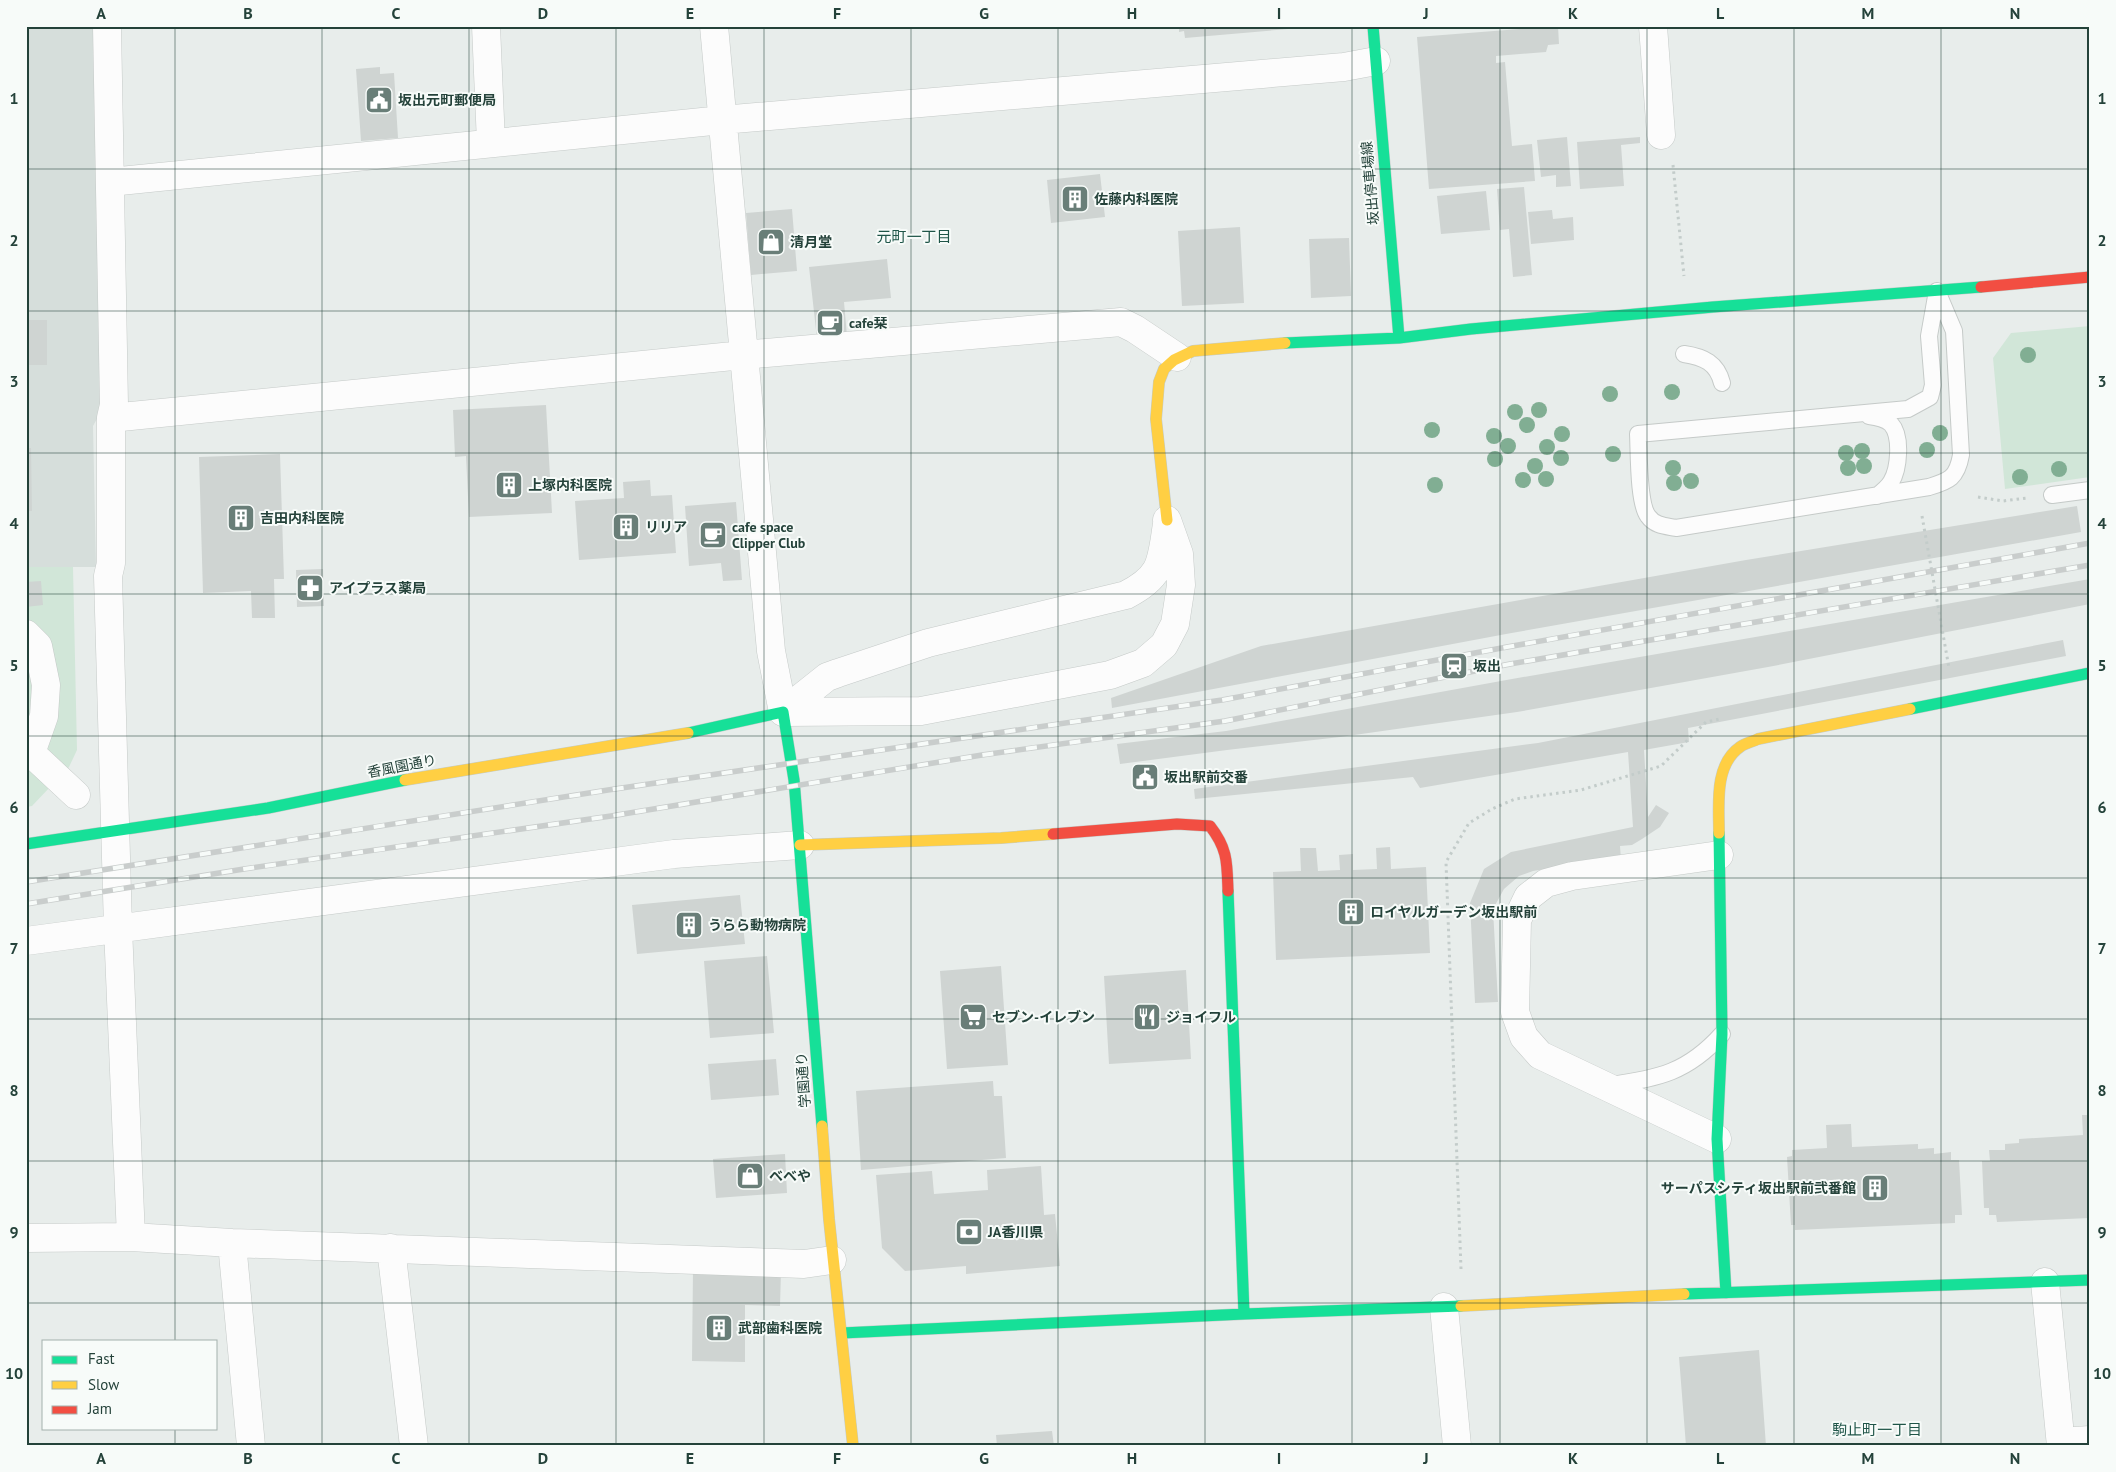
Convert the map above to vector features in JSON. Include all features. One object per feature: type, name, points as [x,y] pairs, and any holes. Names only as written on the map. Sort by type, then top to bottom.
[{"type":"street","points":[[107,26],[114,406],[111,418],[111,564],[108,576],[118,928],[131,1237]]},
{"type":"street","points":[[486,26],[491,143]]},
{"type":"street","points":[[714,26],[771,651],[782,712]]},
{"type":"street","name":"坂出停車場線","points":[[1373,26],[1399,338]]},
{"type":"street","points":[[1653,26],[1661,135]]},
{"type":"street","points":[[110,182],[722,120],[1344,67],[1376,61]]},
{"type":"street","points":[[782,712],[920,711],[1110,674],[1143,663],[1164,645],[1175,624],[1181,585],[1179,554],[1167,520],[1156,416],[1156,388],[1164,368],[1177,357],[1193,351],[1322,340],[1399,338],[1471,329],[1694,309],[1938,291],[2090,277]]},
{"type":"street","points":[[111,418],[743,355],[1122,322],[1177,357]]},
{"type":"street","points":[[782,712],[827,677],[838,673],[928,643],[1126,594],[1145,585],[1155,574],[1162,557],[1167,520]]},
{"type":"street","points":[[26,634],[38,646],[46,685],[44,716],[29,754],[76,796]]},
{"type":"street","points":[[1726,1293],[1717,1139],[1722,1034],[1719,855],[1720,778],[1726,761],[1740,747],[1758,739],[2090,673]]},
{"type":"street","name":"香風園通り","points":[[26,844],[268,808],[415,778],[710,729],[782,712]]},
{"type":"street","name":"学園通り","points":[[782,712],[794,780],[832,1260],[842,1333],[853,1446]]},
{"type":"street","points":[[26,941],[664,855],[800,845],[1002,838],[1177,824],[1210,826],[1221,840],[1227,857],[1244,1314]]},
{"type":"street","points":[[1717,1139],[1540,1055],[1524,1037],[1515,1012],[1518,920],[1528,897],[1546,883],[1572,876],[1719,855]]},
{"type":"street","points":[[26,1238],[131,1237],[232,1243],[804,1264],[832,1260]]},
{"type":"street","points":[[232,1243],[251,1446]]},
{"type":"street","points":[[391,1248],[414,1446]]},
{"type":"street","points":[[842,1333],[1244,1314],[1444,1308],[1726,1293],[2090,1280]]},
{"type":"street","points":[[2045,1282],[2061,1444],[2090,1440]]},
{"type":"street","points":[[1444,1308],[1457,1446]]},
{"type":"lane","points":[[1938,291],[1954,331],[1960,455],[1958,469],[1953,477],[1944,483],[1928,487],[1676,528],[1659,525],[1648,516],[1643,506],[1638,434],[1908,409],[1930,397],[1934,385],[1930,336],[1938,291]]},
{"type":"lane","points":[[1684,354],[1699,356],[1714,366],[1720,374],[1722,384]]},
{"type":"lane","points":[[1854,414],[1880,417],[1891,424],[1896,433],[1898,452],[1896,469],[1891,483],[1877,496]]},
{"type":"lane","points":[[2052,495],[2090,490]]},
{"type":"lane","points":[[1606,1086],[1645,1080],[1677,1071],[1709,1048],[1722,1034]]},
{"type":"path","points":[[1661,135],[1670,141],[1684,276]]},
{"type":"path","points":[[1978,497],[2003,501],[2052,495]]},
{"type":"path","points":[[1921,513],[1950,672]]},
{"type":"shaded area","points":[[26,26],[97,26],[104,406],[93,426],[96,567],[26,567]]},
{"type":"green space","points":[[2090,326],[2090,477],[2005,489],[1993,358],[2011,333]]},
{"type":"green space","points":[[26,567],[73,567],[77,750],[69,767],[32,806],[26,807]]},
{"type":"building","points":[[1179,26],[1299,26],[1300,28],[1185,38],[1184,31],[1179,32]]},
{"type":"building","points":[[1558,26],[1559,44],[1548,45],[1546,52],[1496,56],[1496,63],[1505,62],[1512,146],[1532,144],[1535,181],[1429,189],[1417,37]]},
{"type":"building","points":[[380,67],[380,74],[394,73],[398,138],[361,141],[356,69]]},
{"type":"building","points":[[1567,137],[1571,186],[1556,187],[1556,175],[1541,177],[1537,140]]},
{"type":"building","points":[[1640,137],[1640,143],[1621,145],[1624,186],[1580,189],[1577,142]]},
{"type":"building","name":"佐藤内科医院","points":[[1100,174],[1105,217],[1051,223],[1047,180]]},
{"type":"building","points":[[1524,187],[1532,275],[1513,277],[1509,229],[1500,230],[1497,189]]},
{"type":"building","points":[[1486,191],[1490,230],[1441,234],[1437,196]]},
{"type":"building","name":"清月堂","points":[[792,209],[797,271],[751,275],[746,213]]},
{"type":"building","points":[[1552,210],[1553,219],[1573,217],[1574,240],[1531,244],[1528,212]]},
{"type":"building","points":[[1240,227],[1244,303],[1182,306],[1178,231]]},
{"type":"building","points":[[1349,238],[1351,296],[1311,298],[1309,239]]},
{"type":"building","points":[[887,259],[891,298],[844,302],[847,336],[817,339],[809,267]]},
{"type":"building","points":[[26,320],[47,320],[47,365],[26,365]]},
{"type":"building","name":"上塚内科医院","points":[[546,405],[552,513],[469,517],[466,456],[455,457],[453,410]]},
{"type":"building","points":[[26,448],[31,448],[32,511],[26,511]]},
{"type":"building","name":"吉田内科医院","points":[[280,454],[284,579],[274,579],[275,618],[252,618],[251,591],[203,593],[199,457]]},
{"type":"building","name":"リリア","points":[[650,480],[651,496],[672,495],[676,553],[579,560],[575,501],[624,498],[623,482]]},
{"type":"building","name":"cafe space Clipper Club","points":[[736,502],[742,580],[723,581],[721,563],[689,566],[685,506]]},
{"type":"building","points":[[2077,506],[2081,532],[1506,634],[1112,708],[1111,698],[1261,646],[1746,560]]},
{"type":"building","name":"アイプラス薬局","points":[[323,569],[324,606],[297,607],[296,570]]},
{"type":"building","points":[[2090,579],[2090,604],[1768,667],[1517,712],[1340,737],[1120,764],[1117,744],[1226,731],[1512,679]]},
{"type":"building","points":[[41,581],[43,605],[26,607],[26,582]]},
{"type":"building","points":[[2063,640],[2066,656],[1688,728],[1689,742],[1644,750],[1648,817],[1656,805],[1669,813],[1660,827],[1632,845],[1620,846],[1621,860],[1533,871],[1519,876],[1504,889],[1493,909],[1498,1002],[1475,1003],[1470,903],[1484,869],[1511,852],[1633,827],[1628,752],[1420,788],[1413,777],[1195,799],[1194,789],[1538,743]]},
{"type":"building","name":"ロイヤルガーデン坂出駅前","points":[[1390,847],[1391,869],[1426,867],[1430,953],[1276,960],[1273,872],[1301,871],[1300,848],[1316,848],[1318,871],[1340,870],[1339,855],[1353,854],[1353,870],[1377,869],[1376,848]]},
{"type":"building","name":"うらら動物病院","points":[[740,895],[745,944],[637,954],[632,905]]},
{"type":"building","points":[[767,956],[774,1033],[710,1038],[704,961]]},
{"type":"building","points":[[1001,966],[1008,1065],[947,1069],[940,971]]},
{"type":"building","name":"ジョイフル","points":[[1186,970],[1191,1059],[1109,1064],[1104,976]]},
{"type":"building","points":[[776,1059],[779,1095],[711,1100],[708,1064]]},
{"type":"building","points":[[993,1081],[994,1096],[1002,1096],[1006,1158],[861,1170],[856,1091]]},
{"type":"building","points":[[2082,1115],[2090,1115],[2090,1218],[1997,1222],[1996,1215],[1989,1215],[1989,1208],[1984,1208],[1982,1161],[1990,1161],[1989,1150],[2005,1150],[2005,1144],[2019,1143],[2019,1139],[2083,1135]]},
{"type":"building","name":"サーパスシティ坂出駅前弐番館","points":[[1851,1124],[1852,1147],[1918,1144],[1918,1149],[1934,1148],[1934,1154],[1951,1152],[1951,1160],[1959,1160],[1962,1215],[1955,1215],[1955,1223],[1795,1230],[1795,1225],[1791,1225],[1787,1157],[1792,1156],[1792,1150],[1827,1148],[1826,1125]]},
{"type":"building","name":"べべや","points":[[785,1154],[787,1193],[716,1198],[713,1159]]},
{"type":"building","name":"JA香川県","points":[[1041,1166],[1044,1215],[1055,1214],[1060,1266],[966,1274],[966,1266],[905,1271],[882,1248],[876,1175],[932,1171],[934,1194],[988,1190],[987,1170]]},
{"type":"building","name":"武部歯科医院","points":[[693,1270],[781,1271],[780,1306],[745,1305],[745,1362],[692,1361]]},
{"type":"building","points":[[1759,1350],[1766,1446],[1686,1446],[1679,1357]]},
{"type":"building","points":[[1052,1431],[1054,1446],[997,1446],[996,1435]]},
{"type":"railway","points":[[26,882],[608,790],[1222,700],[2090,543]]},
{"type":"railway","points":[[26,904],[244,869],[611,816],[982,755],[1225,721],[1510,664],[2090,565]]},
{"type":"traffic: fast","points":[[1373,26],[1399,338]]},
{"type":"traffic: fast","points":[[1285,343],[1399,338],[1471,329],[1713,307],[1981,287]]},
{"type":"traffic: fast","points":[[1910,709],[2090,673]]},
{"type":"traffic: fast","points":[[688,733],[783,712],[794,780],[822,1126]]},
{"type":"traffic: fast","points":[[26,844],[268,808],[405,780]]},
{"type":"traffic: fast","points":[[1719,833],[1722,1034],[1717,1139],[1726,1293]]},
{"type":"traffic: fast","points":[[1228,891],[1244,1314]]},
{"type":"traffic: fast","points":[[1684,1294],[2090,1280]]},
{"type":"traffic: fast","points":[[842,1333],[1461,1306]]},
{"type":"traffic: slow","points":[[1167,520],[1156,419],[1159,382],[1164,369],[1174,360],[1193,351],[1285,343]]},
{"type":"traffic: slow","points":[[1719,833],[1719,798],[1722,775],[1732,755],[1742,746],[1758,739],[1910,709]]},
{"type":"traffic: slow","points":[[405,780],[688,733]]},
{"type":"traffic: slow","points":[[800,845],[1001,838],[1053,834]]},
{"type":"traffic: slow","points":[[822,1126],[829,1219],[853,1446]]},
{"type":"traffic: slow","points":[[1461,1306],[1684,1294]]},
{"type":"traffic: jam","points":[[1981,287],[2090,277]]},
{"type":"traffic: jam","points":[[1053,834],[1177,824],[1210,826],[1223,849],[1228,891]]},
{"type":"place","name":"坂出元町郵便局","points":[[379,100]]},
{"type":"place","name":"佐藤内科医院","points":[[1075,199]]},
{"type":"place","name":"清月堂","points":[[771,242]]},
{"type":"place","name":"cafe栞","points":[[830,323]]},
{"type":"place","name":"上塚内科医院","points":[[509,485]]},
{"type":"place","name":"吉田内科医院","points":[[241,518]]},
{"type":"place","name":"リリア","points":[[626,527]]},
{"type":"place","name":"cafe space Clipper Club","points":[[713,535]]},
{"type":"place","name":"アイプラス薬局","points":[[310,588]]},
{"type":"place","name":"坂出","points":[[1454,666]]},
{"type":"place","name":"坂出駅前交番","points":[[1145,777]]},
{"type":"place","name":"ロイヤルガーデン坂出駅前","points":[[1351,912]]},
{"type":"place","name":"うらら動物病院","points":[[689,925]]},
{"type":"place","name":"セブン-イレブン","points":[[973,1017]]},
{"type":"place","name":"ジョイフル","points":[[1147,1017]]},
{"type":"place","name":"べべや","points":[[750,1176]]},
{"type":"place","name":"サーパスシティ坂出駅前弐番館","points":[[1875,1188]]},
{"type":"place","name":"JA香川県","points":[[969,1232]]},
{"type":"place","name":"武部歯科医院","points":[[719,1328]]},
{"type":"district","name":"元町一丁目","points":[[914,236]]},
{"type":"district","name":"駒止町一丁目","points":[[1877,1429]]}]
